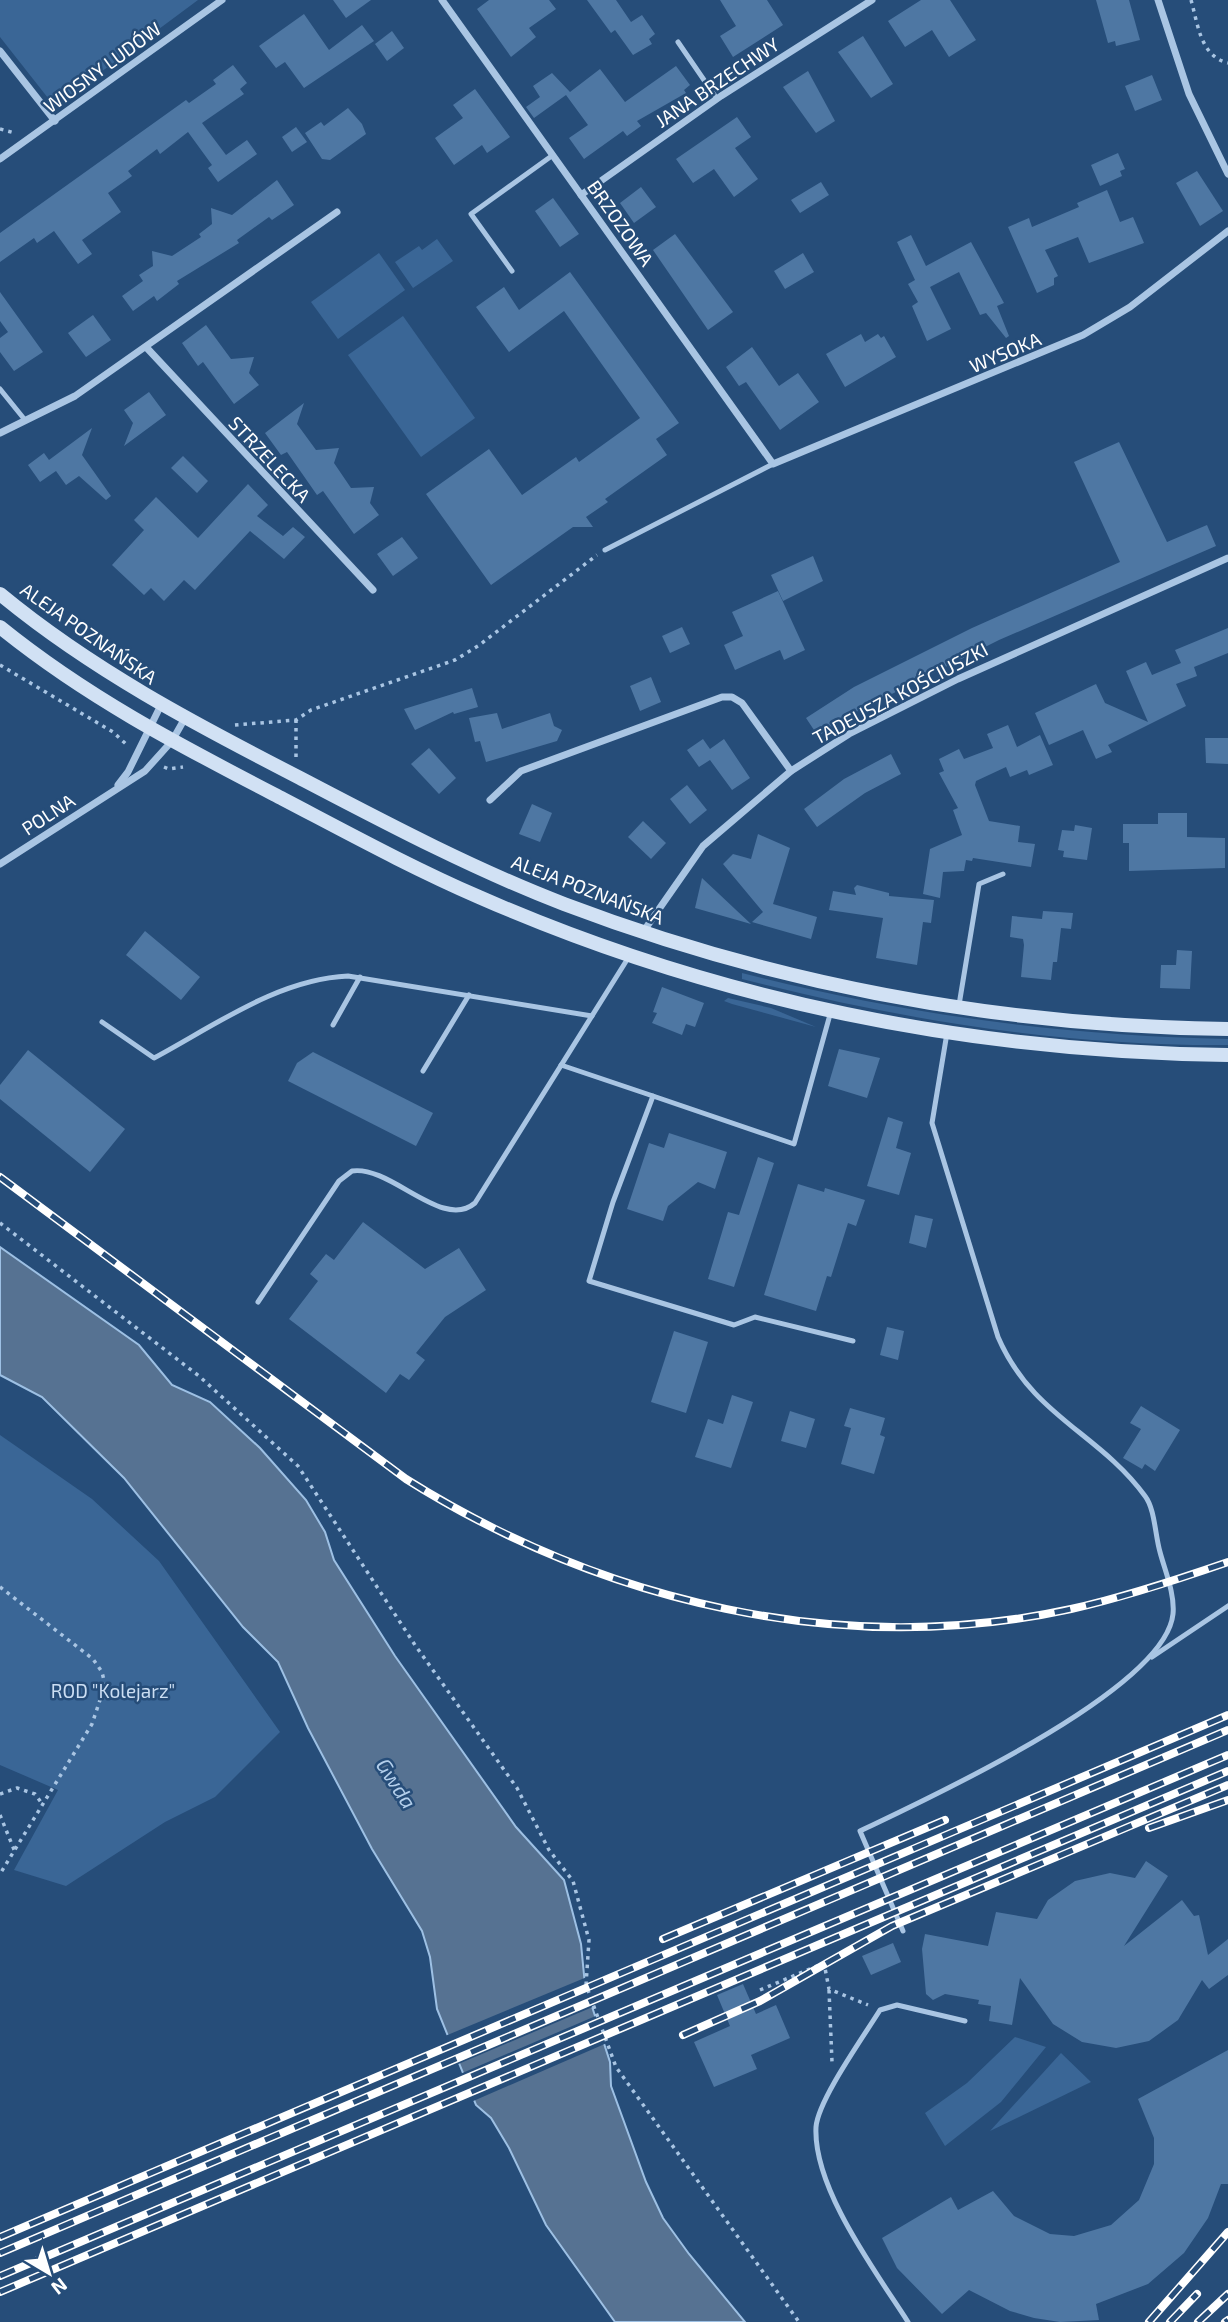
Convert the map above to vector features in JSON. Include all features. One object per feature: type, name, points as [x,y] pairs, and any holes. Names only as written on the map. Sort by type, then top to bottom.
[{"type":"main road","name":"ALEJA POZNAŃSKA","points":[[0,594],[60,641],[161,705],[221,737],[460,859],[562,903],[643,932],[808,979],[959,1008],[1074,1022],[1228,1029]]},
{"type":"main road","points":[[0,627],[61,673],[148,730],[430,874],[531,919],[630,956],[724,985],[831,1011],[947,1033],[1088,1049],[1228,1055]]},
{"type":"main road","points":[[630,956],[643,932]]},
{"type":"street","name":"WIOSNY LUDÓW","points":[[0,159],[222,0]]},
{"type":"street","name":"BRZOZOWA","points":[[442,0],[772,464]]},
{"type":"street","name":"JANA BRZECHWY","points":[[582,195],[717,99],[872,0]]},
{"type":"street","points":[[1158,0],[1189,94],[1228,174]]},
{"type":"street","points":[[0,51],[55,121]]},
{"type":"street","points":[[0,433],[75,396],[337,212]]},
{"type":"street","name":"WYSOKA","points":[[772,464],[1083,335],[1130,307],[1228,231]]},
{"type":"street","name":"STRZELECKA","points":[[146,347],[373,590]]},
{"type":"street","name":"TADEUSZA KOŚCIUSZKI","points":[[643,932],[703,846],[791,771],[849,734],[958,679],[1228,558]]},
{"type":"street","points":[[490,800],[521,771],[722,697],[732,697],[741,703],[791,771]]},
{"type":"street","name":"POLNA","points":[[114,791],[128,772],[161,705]]},
{"type":"street","name":"POLNA","points":[[0,864],[145,771],[172,741],[186,718]]},
{"type":"lane","points":[[678,42],[717,99]]},
{"type":"lane","points":[[512,271],[471,214],[553,155]]},
{"type":"lane","points":[[0,389],[25,421]]},
{"type":"lane","points":[[604,550],[772,464]]},
{"type":"lane","points":[[959,1008],[979,884],[1003,874]]},
{"type":"lane","points":[[258,1302],[339,1181],[352,1171],[370,1171],[451,1211],[468,1209],[475,1203],[630,956]]},
{"type":"lane","points":[[102,1022],[154,1058],[291,986],[324,978],[360,977],[592,1016]]},
{"type":"lane","points":[[332,1025],[360,977]]},
{"type":"lane","points":[[422,1072],[469,995]]},
{"type":"lane","points":[[561,1065],[794,1144],[831,1011]]},
{"type":"lane","points":[[947,1033],[932,1123],[998,1337],[1012,1367],[1033,1394],[1109,1459],[1148,1501],[1173,1615],[1166,1633],[1147,1661]]},
{"type":"lane","points":[[653,1096],[613,1202],[589,1281],[734,1325],[755,1317],[853,1341]]},
{"type":"lane","points":[[903,1931],[860,1832],[970,1778],[1039,1739],[1228,1606]]},
{"type":"lane","points":[[908,2322],[843,2221],[821,2159],[816,2126],[825,2102],[880,2010],[897,2005],[965,2021]]},
{"type":"path","points":[[1191,0],[1203,44],[1217,60],[1228,64]]},
{"type":"path","points":[[221,737],[228,725],[296,720],[311,710],[455,660],[478,646],[604,550]]},
{"type":"path","points":[[0,665],[113,732]]},
{"type":"path","points":[[296,720],[296,759]]},
{"type":"path","points":[[0,1223],[199,1376],[298,1465],[415,1645],[517,1788],[549,1850],[573,1881],[589,1940],[586,1985],[615,2067],[799,2322]]},
{"type":"path","points":[[0,1587],[93,1659],[102,1672],[105,1685],[92,1724],[0,1874]]},
{"type":"path","points":[[0,1794],[17,1788],[35,1794],[43,1805]]},
{"type":"path","points":[[0,1815],[15,1852]]},
{"type":"path","points":[[760,1990],[824,1963],[829,1989],[829,2058],[840,2076]]},
{"type":"path","points":[[829,1989],[880,2010]]},
{"type":"green space","points":[[0,0],[198,0],[66,98],[48,98],[0,37]]},
{"type":"green space","points":[[437,239],[453,261],[413,288],[395,262],[419,246],[422,250]]},
{"type":"green space","points":[[379,253],[405,290],[338,339],[311,302]]},
{"type":"green space","points":[[403,316],[475,418],[421,457],[348,355]]},
{"type":"green space","points":[[742,973],[863,1000],[983,1020],[1104,1033],[1228,1039],[1228,1045],[1105,1041],[983,1028],[802,994],[742,979]]},
{"type":"green space","points":[[728,998],[771,1008],[816,1027],[724,1001]]},
{"type":"green space","name":"ROD \"Kolejarz\"","points":[[0,1435],[92,1499],[159,1561],[280,1732],[215,1797],[165,1822],[66,1886],[14,1870],[58,1790],[0,1765]]},
{"type":"green space","points":[[1015,2037],[1046,2047],[1001,2102],[945,2146],[925,2113],[967,2083]]},
{"type":"green space","points":[[1061,2053],[1091,2082],[990,2131]]},
{"type":"water","name":"Gwda","points":[[0,1247],[139,1345],[172,1385],[210,1402],[260,1448],[306,1500],[325,1532],[334,1560],[395,1656],[516,1827],[564,1880],[581,1944],[585,1985],[610,2062],[611,2086],[646,2182],[663,2218],[745,2322],[615,2322],[546,2225],[509,2148],[491,2118],[476,2105],[437,2009],[430,1957],[422,1931],[372,1849],[308,1728],[278,1662],[243,1627],[124,1478],[42,1397],[0,1375]]},
{"type":"pier","points":[[587,1977],[595,2006],[456,2065],[445,2036]]},
{"type":"pier","points":[[598,2015],[607,2043],[471,2102],[460,2074]]},
{"type":"building","points":[[333,0],[371,0],[346,18]]},
{"type":"building","points":[[489,0],[549,0],[556,9],[529,28],[536,37],[511,57],[477,9]]},
{"type":"building","points":[[587,0],[616,0],[631,22],[642,15],[655,34],[649,39],[652,44],[633,55],[615,30],[611,33]]},
{"type":"building","points":[[720,0],[767,0],[783,25],[733,57],[720,36],[736,26]]},
{"type":"building","points":[[921,0],[950,0],[976,40],[949,57],[932,30],[905,47],[888,21]]},
{"type":"building","points":[[1096,0],[1129,0],[1140,40],[1116,46],[1115,41],[1108,43]]},
{"type":"building","points":[[304,14],[329,50],[362,25],[374,41],[304,88],[285,62],[276,68],[259,46]]},
{"type":"building","points":[[392,31],[404,48],[387,61],[375,44]]},
{"type":"building","points":[[863,36],[893,84],[871,98],[838,52]]},
{"type":"building","points":[[233,65],[247,83],[240,89],[244,94],[202,123],[226,155],[247,140],[257,154],[218,182],[208,168],[212,165],[188,132],[160,154],[157,149],[128,171],[132,176],[108,193],[121,212],[82,240],[92,254],[78,264],[54,231],[37,243],[34,238],[0,262],[0,233],[186,100],[189,103],[216,84],[213,80]]},
{"type":"building","points":[[676,66],[690,85],[684,90],[686,93],[637,121],[641,126],[627,136],[623,131],[584,159],[569,138],[588,125],[566,95],[534,118],[526,107],[540,97],[533,86],[552,73],[570,92],[600,69],[625,102]]},
{"type":"building","points":[[808,71],[835,121],[816,133],[783,87]]},
{"type":"building","points":[[1152,75],[1162,100],[1135,111],[1125,86]]},
{"type":"building","points":[[475,89],[510,137],[487,153],[482,145],[454,165],[435,138],[463,118],[453,105]]},
{"type":"building","points":[[348,108],[362,124],[366,134],[330,160],[322,159],[305,133],[321,122],[324,126]]},
{"type":"building","points":[[737,117],[751,137],[735,148],[758,179],[734,197],[714,169],[693,183],[676,159]]},
{"type":"building","points":[[296,127],[307,142],[292,152],[282,137]]},
{"type":"building","points":[[1118,153],[1125,169],[1120,171],[1122,176],[1100,186],[1091,165]]},
{"type":"building","points":[[1197,171],[1223,211],[1200,226],[1176,183]]},
{"type":"building","points":[[277,180],[294,205],[272,220],[269,217],[237,240],[239,243],[177,281],[179,284],[157,301],[154,296],[133,311],[122,296],[143,281],[139,275],[153,266],[152,251],[172,256],[201,237],[199,234],[212,224],[211,208],[232,215]]},
{"type":"building","points":[[821,182],[829,195],[800,213],[791,200]]},
{"type":"building","points":[[641,187],[656,207],[634,223],[620,203]]},
{"type":"building","points":[[1107,190],[1120,222],[1133,217],[1144,243],[1089,263],[1078,237],[1045,250],[1058,276],[1054,278],[1054,285],[1037,293],[1008,227],[1029,218],[1032,227],[1079,207],[1077,203]]},
{"type":"building","points":[[553,198],[579,234],[560,247],[535,211]]},
{"type":"building","points":[[675,234],[733,312],[708,330],[653,250]]},
{"type":"building","points":[[911,235],[926,266],[971,242],[1004,303],[997,306],[1009,336],[1006,338],[986,313],[980,315],[959,272],[930,287],[951,329],[927,341],[912,306],[918,302],[908,284],[915,280],[897,242]]},
{"type":"building","points":[[803,253],[814,272],[785,289],[774,271]]},
{"type":"building","points":[[570,272],[679,423],[656,439],[667,455],[605,499],[608,502],[586,517],[593,527],[573,527],[491,585],[426,494],[489,449],[522,495],[576,457],[579,462],[640,418],[564,311],[509,352],[476,307],[504,287],[519,310]]},
{"type":"building","points":[[0,292],[43,352],[14,371],[0,352],[0,338],[8,332],[0,321]]},
{"type":"building","points":[[93,315],[111,340],[86,357],[68,333]]},
{"type":"building","points":[[206,325],[231,359],[254,357],[249,373],[259,385],[234,404],[203,362],[198,366],[182,343]]},
{"type":"building","points":[[861,334],[865,342],[878,334],[881,338],[884,336],[896,357],[845,387],[826,354]]},
{"type":"building","points":[[752,347],[779,386],[798,373],[819,402],[780,430],[746,382],[739,386],[726,367]]},
{"type":"building","points":[[149,392],[166,415],[124,446],[133,423],[124,410]]},
{"type":"building","points":[[304,403],[297,424],[316,450],[339,448],[334,463],[351,488],[374,487],[370,503],[379,515],[354,534],[323,491],[317,495],[287,452],[281,455],[265,433]]},
{"type":"building","points":[[92,428],[82,455],[111,496],[106,500],[79,476],[66,485],[56,471],[40,482],[28,465],[44,453],[49,460]]},
{"type":"building","points":[[1119,442],[1167,542],[1207,525],[1216,546],[999,640],[856,712],[818,736],[806,718],[854,687],[972,628],[1120,562],[1074,462]]},
{"type":"building","points":[[183,456],[208,481],[197,493],[171,468]]},
{"type":"building","points":[[248,484],[268,505],[257,516],[283,536],[293,527],[305,537],[284,559],[250,531],[195,590],[184,580],[164,601],[151,588],[144,595],[112,565],[144,530],[134,520],[156,497],[198,538]]},
{"type":"building","points":[[402,537],[418,558],[393,576],[377,554]]},
{"type":"building","points":[[813,556],[823,581],[783,601],[771,575]]},
{"type":"building","points":[[778,591],[805,650],[784,660],[780,650],[735,670],[724,645],[743,636],[732,612]]},
{"type":"building","points":[[682,627],[690,644],[670,653],[662,636]]},
{"type":"building","points":[[1228,628],[1228,653],[1194,667],[1197,676],[1176,684],[1186,706],[1108,745],[1112,752],[1096,759],[1083,730],[1049,745],[1035,713],[1096,684],[1105,703],[1148,722],[1126,671],[1146,662],[1152,675],[1181,663],[1175,650]]},
{"type":"building","points":[[651,677],[661,702],[640,711],[630,686]]},
{"type":"building","points":[[472,688],[478,707],[454,714],[453,712],[415,730],[404,709]]},
{"type":"building","points":[[497,713],[502,729],[550,713],[554,726],[562,730],[557,741],[486,762],[480,741],[475,742],[469,718]]},
{"type":"building","points":[[1008,725],[1017,747],[1040,735],[1053,765],[1029,775],[1027,770],[1010,777],[1006,767],[976,781],[975,785],[989,821],[1020,826],[1018,842],[1035,844],[1031,867],[973,858],[972,861],[966,860],[964,871],[943,872],[940,898],[923,894],[930,849],[962,835],[953,810],[958,808],[939,773],[944,771],[939,759],[959,749],[964,759],[993,748],[987,734]]},
{"type":"building","points":[[1205,738],[1228,738],[1228,764],[1206,763]]},
{"type":"building","points":[[703,739],[710,749],[724,739],[750,778],[732,790],[710,760],[699,767],[687,750]]},
{"type":"building","points":[[429,748],[456,778],[439,794],[411,764]]},
{"type":"building","points":[[891,754],[901,774],[865,793],[817,827],[804,809],[844,779]]},
{"type":"building","points":[[687,785],[707,810],[690,824],[670,799]]},
{"type":"building","points":[[532,804],[552,813],[540,842],[519,834]]},
{"type":"building","points":[[1158,813],[1187,813],[1187,837],[1225,838],[1225,868],[1129,871],[1129,843],[1123,843],[1123,824],[1158,824]]},
{"type":"building","points":[[643,821],[666,843],[651,859],[628,837]]},
{"type":"building","points":[[1075,825],[1092,828],[1087,860],[1063,857],[1064,851],[1058,850],[1062,830],[1074,831]]},
{"type":"building","points":[[758,834],[790,848],[773,904],[817,917],[811,939],[752,922],[763,912],[723,864],[733,854],[751,859]]},
{"type":"building","points":[[702,878],[751,924],[695,908]]},
{"type":"building","points":[[857,885],[889,893],[889,896],[934,900],[931,923],[923,922],[917,965],[876,958],[883,918],[829,910],[833,891],[856,895],[854,888]]},
{"type":"building","points":[[1043,911],[1073,913],[1071,929],[1061,928],[1057,962],[1053,962],[1051,980],[1021,977],[1024,945],[1023,939],[1010,937],[1012,916],[1042,919]]},
{"type":"building","points":[[145,931],[200,977],[181,1000],[126,955]]},
{"type":"building","points":[[1177,950],[1192,951],[1190,989],[1160,988],[1161,965],[1176,965]]},
{"type":"building","points":[[662,987],[704,1003],[695,1027],[686,1024],[682,1035],[652,1023],[657,1013],[653,1012]]},
{"type":"building","points":[[839,1049],[880,1058],[867,1098],[828,1086]]},
{"type":"building","points":[[28,1050],[125,1129],[90,1172],[0,1099],[0,1085]]},
{"type":"building","points":[[313,1052],[433,1113],[416,1146],[288,1081],[297,1063]]},
{"type":"building","points":[[888,1117],[903,1122],[896,1148],[911,1153],[899,1195],[867,1186]]},
{"type":"building","points":[[669,1133],[727,1152],[715,1189],[698,1182],[668,1206],[663,1221],[627,1209],[649,1143],[664,1148]]},
{"type":"building","points":[[758,1157],[774,1163],[734,1287],[708,1279],[728,1212],[739,1215]]},
{"type":"building","points":[[798,1184],[824,1192],[825,1188],[865,1200],[856,1226],[848,1223],[831,1277],[827,1276],[816,1311],[764,1295]]},
{"type":"building","points":[[915,1215],[933,1219],[926,1248],[909,1243]]},
{"type":"building","points":[[363,1222],[425,1269],[459,1248],[486,1290],[445,1317],[416,1353],[425,1360],[409,1380],[400,1374],[386,1393],[289,1319],[318,1281],[310,1274],[326,1254],[334,1260]]},
{"type":"building","points":[[887,1327],[904,1331],[898,1360],[880,1355]]},
{"type":"building","points":[[674,1331],[708,1342],[686,1413],[651,1402]]},
{"type":"building","points":[[732,1395],[753,1402],[731,1468],[695,1457],[708,1419],[723,1424]]},
{"type":"building","points":[[1141,1406],[1180,1430],[1155,1471],[1145,1464],[1142,1469],[1123,1458],[1141,1429],[1130,1423]]},
{"type":"building","points":[[850,1408],[885,1418],[880,1435],[885,1437],[874,1474],[841,1464],[851,1428],[844,1426]]},
{"type":"building","points":[[790,1411],[815,1419],[806,1448],[781,1441]]},
{"type":"building","points":[[1146,1861],[1168,1876],[1124,1946],[1182,1900],[1194,1916],[1199,1915],[1208,1955],[1228,1939],[1228,1975],[1209,1989],[1202,1980],[1178,2020],[1149,2041],[1116,2048],[1082,2042],[1053,2024],[1020,1978],[1012,2025],[989,2021],[991,2006],[978,2004],[979,2000],[945,1994],[933,2000],[926,1994],[922,1949],[925,1934],[988,1946],[996,1912],[1037,1919],[1048,1900],[1075,1881],[1110,1873],[1135,1878]]},
{"type":"building","points":[[893,1943],[901,1962],[871,1975],[862,1956]]},
{"type":"building","points":[[743,1984],[756,2014],[776,2005],[790,2038],[751,2055],[757,2069],[714,2087],[694,2042],[730,2026],[717,1995]]},
{"type":"building","points":[[1228,2050],[1228,2184],[1221,2184],[1208,2218],[1184,2253],[1148,2284],[1096,2304],[1099,2320],[1060,2322],[1034,2318],[1010,2311],[969,2290],[942,2314],[897,2268],[882,2238],[951,2197],[958,2210],[993,2191],[1014,2216],[1050,2234],[1074,2236],[1111,2225],[1139,2200],[1154,2164],[1154,2138],[1138,2099]]},
{"type":"railway","points":[[0,1177],[406,1479],[481,1522],[560,1558],[642,1587],[726,1609],[811,1622],[898,1627],[984,1623],[1071,1609],[1150,1588],[1228,1562]]},
{"type":"railway","points":[[0,2237],[1228,1715]]},
{"type":"railway","points":[[0,2253],[1228,1730]]},
{"type":"railway","points":[[0,2276],[1228,1755]]},
{"type":"railway","points":[[0,2292],[1228,1771]]},
{"type":"railway","points":[[683,2035],[760,2001],[892,1926],[1228,1785]]},
{"type":"railway","points":[[1149,1828],[1228,1800]]},
{"type":"railway","points":[[663,1939],[945,1820]]},
{"type":"railway","points":[[1149,2322],[1228,2232]]},
{"type":"railway","points":[[1170,2322],[1197,2294]]},
{"type":"railway","points":[[1198,2322],[1228,2294]]}]
